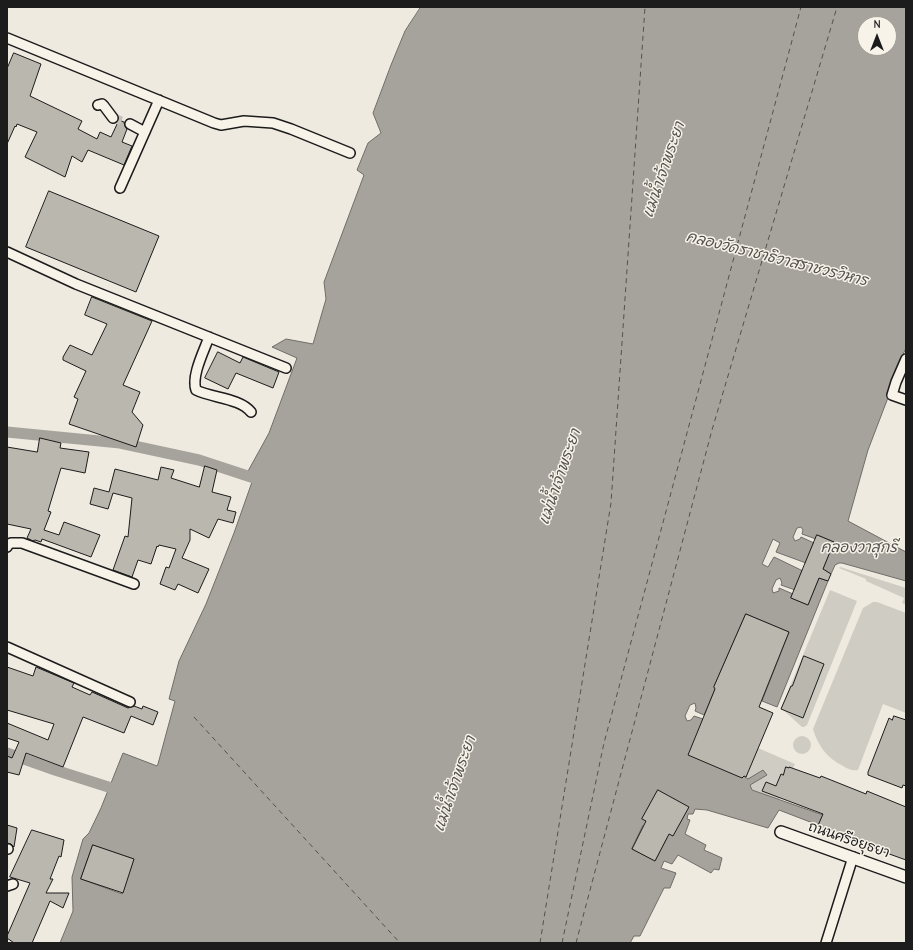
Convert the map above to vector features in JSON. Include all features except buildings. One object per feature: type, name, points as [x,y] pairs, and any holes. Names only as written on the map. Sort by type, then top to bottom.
[{"type":"street","points":[[7,39],[221,125],[244,121],[273,123],[350,153]]},
{"type":"street","points":[[120,188],[159,100]]},
{"type":"street","points":[[98,105],[101,104],[104,106],[113,118]]},
{"type":"street","points":[[130,124],[145,132]]},
{"type":"street","points":[[7,252],[76,284],[286,368]]},
{"type":"street","points":[[209,337],[194,377],[194,385],[196,390],[247,407],[252,412]]},
{"type":"street","points":[[906,359],[892,395],[906,400]]},
{"type":"street","points":[[7,547],[12,543],[22,543],[134,584]]},
{"type":"street","points":[[7,647],[130,702]]},
{"type":"street","name":"ถนนศรีอยุธยา","points":[[781,832],[906,877]]},
{"type":"street","points":[[826,943],[853,857]]},
{"type":"shaded area","points":[[840,567],[906,588],[906,605],[902,603],[904,598],[866,581],[866,579],[839,568]]},
{"type":"shaded area","points":[[830,590],[857,601],[807,725],[802,727],[781,708]]},
{"type":"shaded area","points":[[873,602],[877,602],[906,613],[906,713],[883,704],[858,770],[854,770],[848,769],[837,763],[824,751],[820,746],[813,729],[863,608]]},
{"type":"shaded area","points":[[802,736],[808,739],[811,745],[808,751],[802,754],[796,751],[793,745],[796,739]]},
{"type":"shaded area","points":[[758,748],[795,764],[779,800],[752,790],[746,777]]},
{"type":"water","points":[[421,7],[906,7],[906,348],[898,365],[894,382],[868,450],[848,521],[906,552],[906,581],[842,563],[835,565],[831,574],[823,569],[834,542],[818,535],[816,539],[802,534],[803,530],[801,527],[797,528],[793,537],[795,541],[801,537],[814,543],[806,563],[776,552],[780,543],[773,539],[762,564],[768,567],[774,557],[803,571],[795,590],[781,585],[782,583],[780,578],[776,580],[772,589],[773,593],[779,591],[779,588],[793,594],[791,598],[808,605],[819,578],[828,581],[777,707],[762,701],[789,632],[746,614],[714,687],[715,689],[704,715],[695,711],[695,703],[690,705],[685,716],[687,721],[691,720],[694,716],[703,719],[744,776],[748,779],[763,770],[767,775],[750,785],[752,790],[823,815],[818,825],[779,810],[768,828],[707,810],[695,809],[693,814],[688,814],[687,819],[690,820],[685,834],[706,845],[704,850],[722,858],[719,870],[714,869],[711,873],[678,855],[672,864],[664,861],[661,868],[676,873],[670,888],[664,888],[640,936],[634,936],[630,943],[60,943],[73,911],[72,877],[83,839],[89,833],[101,808],[123,753],[157,766],[158,764],[175,701],[169,699],[179,661],[206,604],[234,533],[252,482],[247,473],[269,433],[297,358],[272,347],[286,339],[313,344],[326,299],[324,282],[364,175],[357,170],[368,143],[381,133],[373,113],[405,31]],"holes":[[[643,826],[667,838],[655,861],[632,849]],[[93,845],[134,859],[122,894],[81,879]]]},
{"type":"waterway","points":[[7,432],[120,443],[199,460],[263,481]]},
{"type":"waterway","points":[[7,753],[124,792]]},
{"type":"ferry route","points":[[540,943],[611,503],[645,7]]},
{"type":"ferry route","points":[[562,943],[604,743],[801,7]]},
{"type":"ferry route","points":[[576,943],[712,430],[837,7]]},
{"type":"ferry route","points":[[194,717],[400,943]]},
{"type":"tunnel","points":[[113,118],[130,124]]},
{"type":"water label","name":"แม่น้ำเจ้าพระยา","points":[[664,170]]},
{"type":"water label","name":"คลองวัดราชาธิวาสราชวรวิหาร","points":[[777,259]]},
{"type":"water label","name":"แม่น้ำเจ้าพระยา","points":[[560,477]]},
{"type":"water label","name":"คลองวาสุกรี","points":[[859,548]]},
{"type":"water label","name":"แม่น้ำเจ้าพระยา","points":[[455,784]]}]
